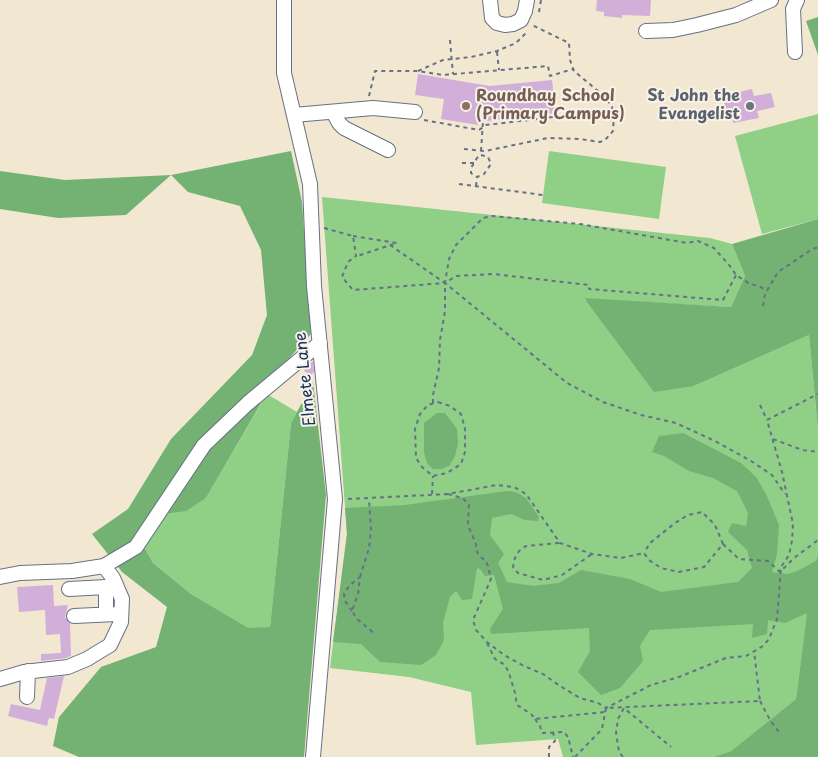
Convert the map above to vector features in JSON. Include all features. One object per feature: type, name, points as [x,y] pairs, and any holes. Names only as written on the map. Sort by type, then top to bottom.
[{"type":"street","name":"Elmete Lane","points":[[284,0],[284,73],[310,184],[314,286],[336,499],[313,757]]},
{"type":"street","points":[[490,0],[492,18],[497,23],[505,25],[527,22],[525,11],[527,0]]},
{"type":"street","points":[[646,31],[673,30],[697,25],[736,15],[772,0]]},
{"type":"street","points":[[794,52],[793,9],[797,0]]},
{"type":"street","points":[[294,115],[371,108],[415,112]]},
{"type":"street","points":[[333,112],[339,124],[344,128],[388,150]]},
{"type":"street","points":[[0,577],[20,573],[80,570],[104,566],[136,546],[204,445],[248,403],[320,343]]},
{"type":"street","points":[[0,679],[28,671],[68,667],[87,659],[110,645],[121,622],[122,599],[113,578],[104,566]]},
{"type":"street","points":[[80,570],[76,588],[106,587],[106,614]]},
{"type":"street","points":[[74,616],[121,613]]},
{"type":"street","points":[[27,697],[28,671]]},
{"type":"path","points":[[418,71],[443,60],[471,57],[497,51],[516,42],[527,22],[540,9],[541,0]]},
{"type":"path","points":[[464,149],[485,151],[548,138],[600,142],[610,136],[615,126],[614,114],[609,101],[578,76],[573,69],[570,60],[569,43],[527,22]]},
{"type":"path","points":[[450,40],[453,74]]},
{"type":"path","points":[[497,51],[499,70]]},
{"type":"path","points":[[371,108],[369,95],[375,71],[418,71],[443,75],[548,66],[550,76],[573,69]]},
{"type":"path","points":[[415,112],[422,120],[479,130],[486,125],[554,117]]},
{"type":"path","points":[[481,151],[482,120]]},
{"type":"path","points":[[485,155],[490,159],[490,166],[482,176],[472,175],[470,170],[474,163],[479,156],[485,155]]},
{"type":"path","points":[[462,163],[474,163]]},
{"type":"path","points":[[476,186],[477,177]]},
{"type":"path","points":[[459,184],[543,196]]},
{"type":"path","points":[[433,403],[433,395],[440,368],[440,340],[445,310],[445,284],[449,259],[456,245],[483,218],[492,216],[580,224],[687,244],[698,241],[714,248],[736,275],[750,284],[760,286],[767,291]]},
{"type":"path","points":[[312,225],[353,236],[397,243],[356,256],[348,262],[342,277],[353,290],[445,284],[456,276],[493,274],[589,285],[589,289],[724,300],[736,275]]},
{"type":"path","points":[[353,236],[356,256]]},
{"type":"path","points":[[390,246],[445,284],[567,383],[603,402],[641,415],[676,423],[715,441],[772,475],[786,495]]},
{"type":"path","points":[[763,306],[767,291],[778,272],[810,250],[818,247]]},
{"type":"path","points":[[767,420],[818,394]]},
{"type":"path","points":[[438,402],[450,406],[461,414],[465,430],[465,452],[462,464],[447,473],[433,476],[422,467],[416,458],[414,444],[415,429],[420,414],[428,405],[438,402]]},
{"type":"path","points":[[605,710],[651,685],[679,677],[726,658],[746,656],[754,652],[769,639],[779,609],[780,567],[789,555],[792,540],[792,524],[782,472],[767,420],[760,405]]},
{"type":"path","points":[[773,439],[802,450],[818,452]]},
{"type":"path","points":[[432,495],[433,476]]},
{"type":"path","points":[[336,499],[448,494],[497,485],[514,487],[526,494],[560,543]]},
{"type":"path","points":[[448,494],[462,498],[469,504],[468,523],[470,530],[479,556],[485,560],[488,566],[491,579],[473,620],[476,630],[486,642],[495,659],[505,665],[516,693],[517,705],[531,714],[540,726],[542,733],[564,732],[568,737],[574,757],[602,729],[605,710]]},
{"type":"path","points":[[352,611],[369,548],[371,530],[369,498]]},
{"type":"path","points":[[592,554],[562,575],[543,580],[518,573],[513,567],[519,551],[526,546],[560,543],[592,554],[621,558],[644,553],[650,543],[675,523],[688,515],[702,512],[715,525],[723,544],[739,559],[768,560],[780,572]]},
{"type":"path","points":[[780,572],[794,558],[818,540]]},
{"type":"path","points":[[644,553],[649,560],[661,568],[679,572],[704,568],[723,544]]},
{"type":"path","points":[[360,577],[349,586],[344,594],[345,601],[357,619],[375,634]]},
{"type":"path","points":[[486,642],[511,659],[543,674],[580,698],[598,703],[605,710]]},
{"type":"path","points":[[754,652],[760,701],[781,735]]},
{"type":"path","points":[[535,719],[624,708],[760,701]]},
{"type":"path","points":[[624,708],[671,747]]},
{"type":"path","points":[[623,757],[619,752],[616,734],[618,719],[624,708]]},
{"type":"path","points":[[549,757],[549,747],[555,741],[554,732]]},
{"type":"green space","points":[[818,17],[818,55],[806,21]]},
{"type":"green space","points":[[818,114],[818,219],[762,234],[735,136]]},
{"type":"green space","points":[[291,151],[302,202],[311,334],[284,364],[206,498],[186,511],[156,515],[141,541],[153,563],[191,594],[248,628],[270,627],[291,423],[313,382],[326,495],[304,757],[79,757],[53,746],[59,717],[101,667],[156,647],[167,607],[122,572],[92,534],[128,509],[171,439],[252,355],[267,315],[261,250],[240,206],[188,192],[171,175]]},
{"type":"green space","points":[[549,151],[666,167],[659,219],[542,203]]},
{"type":"green space","points":[[0,171],[65,180],[171,175],[126,215],[58,218],[0,209]]},
{"type":"green space","points":[[322,197],[710,238],[732,244],[745,276],[731,307],[584,299],[694,386],[809,335],[818,430],[818,554],[811,584],[796,699],[731,751],[713,757],[563,757],[558,739],[476,745],[471,692],[409,677],[330,668],[347,534]]},
{"type":"green space","points":[[818,219],[818,430],[809,335],[694,386],[654,392],[584,298],[731,307],[745,276],[732,244]]},
{"type":"green space","points":[[267,394],[297,412],[291,423],[270,627],[248,629],[191,594],[153,563],[141,541],[156,515],[206,498]]},
{"type":"green space","points":[[437,413],[445,413],[457,429],[458,443],[455,456],[450,465],[442,469],[433,469],[427,463],[424,452],[424,423]]},
{"type":"green space","points":[[683,433],[741,463],[756,477],[766,494],[779,525],[777,554],[772,572],[787,574],[797,571],[816,561],[818,554],[818,757],[713,757],[731,751],[796,699],[807,613],[785,623],[768,620],[767,634],[752,638],[753,624],[650,630],[640,646],[643,661],[620,688],[601,695],[578,672],[590,651],[589,628],[491,634],[490,629],[503,609],[494,575],[485,576],[477,568],[472,599],[462,600],[456,591],[450,597],[443,623],[444,640],[436,655],[421,665],[380,662],[361,644],[333,642],[347,534],[345,508],[405,505],[507,491],[516,492],[526,498],[539,517],[538,521],[525,520],[511,514],[492,518],[490,535],[504,554],[498,563],[507,582],[533,586],[559,583],[581,570],[630,579],[661,592],[738,582],[752,568],[747,550],[728,532],[732,523],[746,526],[748,513],[737,491],[713,478],[689,471],[664,456],[652,452],[659,436]]},
{"type":"building","points":[[597,0],[651,0],[650,16],[622,15],[622,18],[604,16],[604,12],[596,11]]},
{"type":"building","points":[[418,74],[490,86],[552,80],[556,113],[478,122],[478,125],[441,119],[444,99],[415,95]]},
{"type":"building","name":"St John the Evangelist","points":[[752,89],[754,96],[771,93],[775,107],[757,111],[759,118],[733,123],[732,116],[727,117],[724,103],[729,102],[727,95]]},
{"type":"building","points":[[313,361],[314,372],[309,376],[303,369]]},
{"type":"building","points":[[53,585],[54,606],[68,605],[65,617],[70,623],[71,656],[41,661],[41,654],[61,653],[60,634],[46,635],[45,610],[19,612],[17,587]]},
{"type":"building","points":[[64,676],[54,719],[49,718],[47,726],[8,716],[11,704],[40,710],[47,678]]},
{"type":"place","name":"Roundhay School (Primary Campus)","points":[[466,106]]},
{"type":"place","name":"St John the Evangelist","points":[[750,106]]}]
